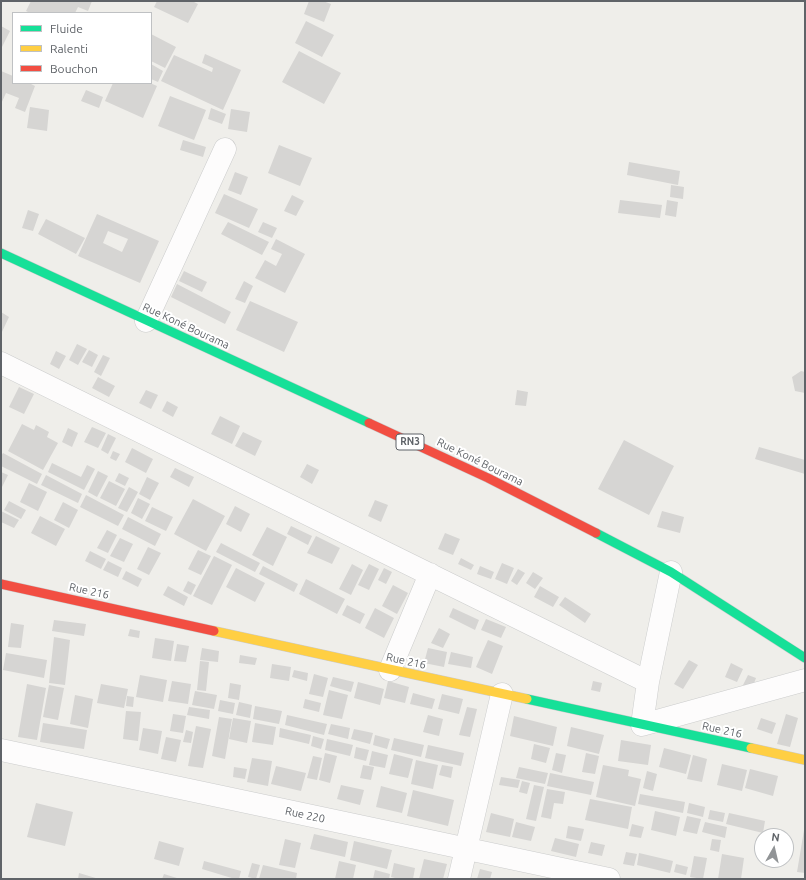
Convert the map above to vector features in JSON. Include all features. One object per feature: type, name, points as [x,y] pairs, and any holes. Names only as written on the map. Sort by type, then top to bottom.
[{"type":"main road","name":"Rue Koné Bourama","points":[[1,253],[488,478],[671,572],[805,658]]},
{"type":"main road","name":"Rue 216","points":[[1,584],[805,760]]},
{"type":"street","points":[[146,320],[225,149]]},
{"type":"street","points":[[1,363],[648,682]]},
{"type":"street","points":[[671,572],[648,682],[642,724],[805,680]]},
{"type":"street","points":[[390,670],[430,574]]},
{"type":"street","points":[[459,879],[502,694]]},
{"type":"street","name":"Rue 220","points":[[1,750],[609,879]]},
{"type":"building","points":[[31,1],[92,1],[88,11],[78,7],[76,12],[26,11]]},
{"type":"building","points":[[157,1],[192,1],[198,4],[188,23],[154,7]]},
{"type":"building","points":[[309,1],[323,1],[331,4],[324,22],[304,14]]},
{"type":"building","points":[[306,21],[334,35],[322,57],[295,43]]},
{"type":"building","points":[[1,26],[10,31],[1,49]]},
{"type":"building","points":[[152,35],[176,47],[165,68],[152,62]]},
{"type":"building","points":[[299,51],[341,73],[324,104],[282,82]]},
{"type":"building","points":[[205,54],[241,70],[223,110],[161,81],[174,55],[212,72],[213,68],[202,63]]},
{"type":"building","points":[[152,65],[163,71],[158,82],[152,79]]},
{"type":"building","points":[[1,71],[12,76],[12,84],[31,84],[35,86],[25,112],[15,108],[19,98],[6,93],[1,104]]},
{"type":"building","points":[[113,84],[152,84],[157,86],[143,118],[105,101]]},
{"type":"building","points":[[86,90],[103,97],[99,108],[81,101]]},
{"type":"building","points":[[170,96],[206,110],[194,140],[158,126]]},
{"type":"building","points":[[30,107],[49,110],[47,131],[27,128]]},
{"type":"building","points":[[211,108],[226,114],[222,124],[208,119]]},
{"type":"building","points":[[231,109],[250,112],[247,132],[228,129]]},
{"type":"building","points":[[183,140],[206,147],[203,157],[180,150]]},
{"type":"building","points":[[279,145],[312,158],[300,186],[268,173]]},
{"type":"building","points":[[629,162],[680,171],[678,185],[627,175]]},
{"type":"building","points":[[235,172],[248,177],[241,195],[228,190]]},
{"type":"building","points":[[671,185],[684,187],[683,199],[670,197]]},
{"type":"building","points":[[224,194],[258,209],[249,228],[215,213]]},
{"type":"building","points":[[292,195],[304,201],[296,216],[284,211]]},
{"type":"building","points":[[620,200],[662,205],[660,218],[618,213]]},
{"type":"building","points":[[667,200],[678,202],[676,217],[665,215]]},
{"type":"building","points":[[28,210],[39,214],[33,231],[22,228]]},
{"type":"building","points":[[97,214],[159,241],[140,283],[78,256]],"holes":[[[108,231],[128,239],[122,252],[103,243]]]},
{"type":"building","points":[[46,219],[85,238],[76,254],[38,234]]},
{"type":"building","points":[[228,222],[269,242],[262,255],[221,234]]},
{"type":"building","points":[[263,222],[277,228],[272,238],[258,232]]},
{"type":"building","points":[[276,239],[305,254],[285,293],[255,278],[265,260],[276,266],[282,254],[271,249]]},
{"type":"building","points":[[184,271],[207,282],[202,292],[179,281]]},
{"type":"building","points":[[244,281],[253,286],[245,303],[235,299]]},
{"type":"building","points":[[177,284],[231,312],[225,324],[171,297]]},
{"type":"building","points":[[250,301],[298,322],[284,352],[236,330]]},
{"type":"building","points":[[1,312],[9,317],[1,334]]},
{"type":"building","points":[[77,344],[87,349],[78,365],[69,360]]},
{"type":"building","points":[[89,350],[98,355],[92,367],[82,362]]},
{"type":"building","points":[[56,351],[66,356],[59,369],[50,364]]},
{"type":"building","points":[[103,355],[110,358],[101,376],[94,372]]},
{"type":"building","points":[[801,371],[805,372],[805,393],[795,391],[792,377]]},
{"type":"building","points":[[98,377],[115,386],[109,397],[92,388]]},
{"type":"building","points":[[19,387],[34,394],[24,414],[9,407]]},
{"type":"building","points":[[146,390],[158,395],[151,409],[139,403]]},
{"type":"building","points":[[517,390],[528,392],[526,406],[515,405]]},
{"type":"building","points":[[167,401],[178,407],[173,417],[162,411]]},
{"type":"building","points":[[220,416],[240,426],[232,444],[211,434]]},
{"type":"building","points":[[22,424],[34,430],[36,425],[49,432],[47,437],[58,443],[43,470],[8,451]]},
{"type":"building","points":[[92,427],[106,433],[98,448],[84,442]]},
{"type":"building","points":[[68,428],[78,433],[72,447],[62,442]]},
{"type":"building","points":[[243,432],[262,441],[255,456],[235,446]]},
{"type":"building","points":[[108,434],[116,438],[108,454],[101,450]]},
{"type":"building","points":[[624,440],[674,466],[649,515],[598,489]]},
{"type":"building","points":[[759,447],[805,460],[805,474],[755,459]]},
{"type":"building","points":[[132,448],[153,459],[146,473],[125,462]]},
{"type":"building","points":[[113,451],[120,454],[116,461],[110,458]]},
{"type":"building","points":[[3,453],[42,474],[37,484],[1,466],[1,456]]},
{"type":"building","points":[[52,463],[81,477],[87,465],[95,469],[84,490],[48,472]]},
{"type":"building","points":[[307,464],[319,470],[312,484],[300,477]]},
{"type":"building","points":[[175,468],[194,477],[189,487],[170,477]]},
{"type":"building","points":[[98,471],[108,476],[97,497],[88,492]]},
{"type":"building","points":[[1,472],[8,475],[1,489]]},
{"type":"building","points":[[119,473],[129,478],[125,486],[115,481]]},
{"type":"building","points":[[46,475],[82,494],[78,503],[41,485]]},
{"type":"building","points":[[147,477],[159,483],[150,500],[139,494]]},
{"type":"building","points":[[109,481],[125,489],[116,506],[100,498]]},
{"type":"building","points":[[29,483],[47,492],[38,511],[20,502]]},
{"type":"building","points":[[129,487],[138,492],[127,512],[118,508]]},
{"type":"building","points":[[86,495],[124,515],[118,526],[80,507]]},
{"type":"building","points":[[138,498],[150,504],[142,519],[131,513]]},
{"type":"building","points":[[193,499],[225,516],[206,551],[174,534]]},
{"type":"building","points":[[375,500],[388,505],[381,522],[368,516]]},
{"type":"building","points":[[9,501],[26,510],[21,519],[4,510]]},
{"type":"building","points":[[63,502],[78,510],[69,528],[54,520]]},
{"type":"building","points":[[235,506],[250,514],[241,532],[226,524]]},
{"type":"building","points":[[152,507],[173,517],[166,531],[145,521]]},
{"type":"building","points":[[1,511],[19,520],[14,528],[1,522]]},
{"type":"building","points":[[662,511],[684,517],[680,533],[657,527]]},
{"type":"building","points":[[40,516],[65,529],[56,546],[31,533]]},
{"type":"building","points":[[128,517],[161,534],[155,546],[122,529]]},
{"type":"building","points":[[291,526],[312,536],[308,545],[287,534]]},
{"type":"building","points":[[267,527],[287,537],[273,566],[252,555]]},
{"type":"building","points":[[107,530],[117,535],[108,553],[97,548]]},
{"type":"building","points":[[445,533],[460,539],[453,555],[438,549]]},
{"type":"building","points":[[316,536],[340,548],[332,564],[307,553]]},
{"type":"building","points":[[120,538],[133,544],[124,562],[110,556]]},
{"type":"building","points":[[221,543],[260,563],[255,572],[216,552]]},
{"type":"building","points":[[148,547],[161,553],[149,575],[137,569]]},
{"type":"building","points":[[198,550],[211,556],[201,575],[188,569]]},
{"type":"building","points":[[90,551],[106,559],[101,569],[85,561]]},
{"type":"building","points":[[214,556],[232,565],[212,605],[193,596]]},
{"type":"building","points":[[461,558],[474,565],[471,570],[458,564]]},
{"type":"building","points":[[108,561],[122,568],[118,577],[103,570]]},
{"type":"building","points":[[502,563],[514,568],[507,584],[495,579]]},
{"type":"building","points":[[352,564],[363,570],[351,595],[339,589]]},
{"type":"building","points":[[369,564],[379,569],[369,590],[358,585]]},
{"type":"building","points":[[263,566],[298,584],[294,592],[259,574]]},
{"type":"building","points":[[480,566],[494,572],[491,579],[477,574]]},
{"type":"building","points":[[236,568],[265,583],[255,602],[226,587]]},
{"type":"building","points":[[384,568],[392,572],[386,584],[378,580]]},
{"type":"building","points":[[518,569],[525,573],[517,585],[511,581]]},
{"type":"building","points":[[126,571],[142,579],[138,587],[122,579]]},
{"type":"building","points":[[533,572],[543,578],[535,589],[526,583]]},
{"type":"building","points":[[306,579],[345,599],[337,614],[299,594]]},
{"type":"building","points":[[188,581],[196,585],[191,595],[183,591]]},
{"type":"building","points":[[393,585],[408,593],[397,614],[382,606]]},
{"type":"building","points":[[168,586],[188,597],[184,606],[163,595]]},
{"type":"building","points":[[540,586],[559,597],[553,607],[534,597]]},
{"type":"building","points":[[565,597],[591,614],[585,623],[559,605]]},
{"type":"building","points":[[347,605],[365,614],[360,624],[342,615]]},
{"type":"building","points":[[375,608],[394,618],[384,638],[365,628]]},
{"type":"building","points":[[453,608],[479,620],[475,630],[449,617]]},
{"type":"building","points":[[486,619],[506,627],[501,638],[481,630]]},
{"type":"building","points":[[54,620],[86,624],[84,636],[52,631]]},
{"type":"building","points":[[11,623],[24,625],[21,648],[8,647]]},
{"type":"building","points":[[439,628],[450,634],[443,648],[431,643]]},
{"type":"building","points":[[130,629],[140,631],[139,638],[128,636]]},
{"type":"building","points":[[54,637],[70,640],[65,685],[49,683]]},
{"type":"building","points":[[155,638],[174,641],[171,661],[152,658]]},
{"type":"building","points":[[488,640],[503,646],[492,674],[476,667]]},
{"type":"building","points":[[177,644],[189,646],[186,662],[174,661]]},
{"type":"building","points":[[202,648],[219,651],[218,662],[200,660]]},
{"type":"building","points":[[428,648],[447,652],[444,667],[424,663]]},
{"type":"building","points":[[451,652],[473,657],[471,668],[448,664]]},
{"type":"building","points":[[6,653],[47,660],[44,678],[3,670]]},
{"type":"building","points":[[240,655],[257,658],[255,665],[239,663]]},
{"type":"building","points":[[689,660],[698,665],[683,689],[674,684]]},
{"type":"building","points":[[200,661],[209,662],[206,691],[197,690]]},
{"type":"building","points":[[731,663],[743,669],[737,682],[725,677]]},
{"type":"building","points":[[272,664],[291,667],[289,681],[270,678]]},
{"type":"building","points":[[294,670],[308,673],[307,681],[292,677]]},
{"type":"building","points":[[314,674],[328,678],[323,697],[309,694]]},
{"type":"building","points":[[140,675],[167,680],[163,702],[136,697]]},
{"type":"building","points":[[748,675],[756,678],[752,689],[743,685]]},
{"type":"building","points":[[333,677],[354,682],[351,692],[330,686]]},
{"type":"building","points":[[172,681],[191,684],[188,704],[168,701]]},
{"type":"building","points":[[388,681],[409,687],[405,703],[384,698]]},
{"type":"building","points":[[593,681],[602,683],[600,692],[591,690]]},
{"type":"building","points":[[358,682],[384,689],[380,705],[354,698]]},
{"type":"building","points":[[230,683],[241,685],[239,700],[228,698]]},
{"type":"building","points":[[27,684],[46,688],[37,740],[18,737]]},
{"type":"building","points":[[101,684],[128,689],[124,708],[97,703]]},
{"type":"building","points":[[49,685],[64,688],[58,720],[43,717]]},
{"type":"building","points":[[329,690],[348,695],[342,719],[323,715]]},
{"type":"building","points":[[195,691],[217,695],[214,709],[192,705]]},
{"type":"building","points":[[413,693],[435,699],[432,709],[410,704]]},
{"type":"building","points":[[442,694],[463,699],[459,714],[438,709]]},
{"type":"building","points":[[75,695],[93,699],[88,728],[70,724]]},
{"type":"building","points":[[127,696],[134,697],[133,707],[126,706]]},
{"type":"building","points":[[305,699],[321,703],[319,712],[303,708]]},
{"type":"building","points":[[220,700],[235,703],[233,714],[218,711]]},
{"type":"building","points":[[239,702],[252,705],[250,718],[236,715]]},
{"type":"building","points":[[255,706],[282,711],[279,724],[253,719]]},
{"type":"building","points":[[189,707],[210,710],[209,719],[187,715]]},
{"type":"building","points":[[467,707],[477,709],[470,737],[459,735]]},
{"type":"building","points":[[126,711],[141,712],[138,741],[123,739]]},
{"type":"building","points":[[173,714],[186,716],[183,733],[170,731]]},
{"type":"building","points":[[786,714],[798,718],[790,747],[777,744]]},
{"type":"building","points":[[287,715],[327,724],[324,735],[285,725]]},
{"type":"building","points":[[428,715],[443,719],[439,736],[423,732]]},
{"type":"building","points":[[514,716],[557,727],[553,746],[510,736]]},
{"type":"building","points":[[219,717],[232,719],[225,759],[212,756]]},
{"type":"building","points":[[233,718],[251,721],[247,743],[229,739]]},
{"type":"building","points":[[761,718],[776,723],[772,734],[757,729]]},
{"type":"building","points":[[43,723],[87,730],[84,749],[40,742]]},
{"type":"building","points":[[255,723],[276,727],[273,745],[252,742]]},
{"type":"building","points":[[331,724],[350,728],[348,739],[328,734]]},
{"type":"building","points":[[196,726],[211,729],[203,768],[188,766]]},
{"type":"building","points":[[571,727],[604,735],[599,754],[567,746]]},
{"type":"building","points":[[143,728],[162,731],[158,754],[139,750]]},
{"type":"building","points":[[280,728],[311,735],[309,744],[279,737]]},
{"type":"building","points":[[354,729],[373,733],[370,744],[351,739]]},
{"type":"building","points":[[186,730],[193,732],[191,743],[183,742]]},
{"type":"building","points":[[375,735],[390,739],[387,749],[373,745]]},
{"type":"building","points":[[313,736],[324,739],[321,749],[311,746]]},
{"type":"building","points":[[166,737],[181,740],[176,762],[161,759]]},
{"type":"building","points":[[394,738],[424,745],[421,757],[391,750]]},
{"type":"building","points":[[327,739],[353,745],[350,756],[325,750]]},
{"type":"building","points":[[621,740],[651,745],[648,765],[618,761]]},
{"type":"building","points":[[534,744],[550,748],[546,763],[531,759]]},
{"type":"building","points":[[428,745],[464,753],[461,766],[425,758]]},
{"type":"building","points":[[356,747],[369,750],[366,761],[354,758]]},
{"type":"building","points":[[664,748],[691,755],[686,774],[659,767]]},
{"type":"building","points":[[372,751],[388,755],[385,768],[369,765]]},
{"type":"building","points":[[325,753],[337,756],[330,783],[319,780]]},
{"type":"building","points":[[556,753],[566,755],[562,773],[552,770]]},
{"type":"building","points":[[586,753],[599,756],[595,774],[582,772]]},
{"type":"building","points":[[394,754],[413,759],[408,778],[389,774]]},
{"type":"building","points":[[693,755],[707,759],[702,782],[687,779]]},
{"type":"building","points":[[313,756],[322,758],[317,780],[307,778]]},
{"type":"building","points":[[252,758],[272,761],[268,786],[247,782]]},
{"type":"building","points":[[416,760],[438,765],[433,789],[411,784]]},
{"type":"building","points":[[722,764],[747,770],[742,791],[717,785]]},
{"type":"building","points":[[363,765],[374,767],[371,780],[360,778]]},
{"type":"building","points":[[442,765],[453,767],[451,778],[439,775]]},
{"type":"building","points":[[603,765],[629,770],[628,776],[641,779],[635,806],[596,797]]},
{"type":"building","points":[[276,766],[306,773],[301,791],[271,784]]},
{"type":"building","points":[[234,767],[247,769],[245,779],[233,777]]},
{"type":"building","points":[[519,767],[548,773],[545,784],[516,778]]},
{"type":"building","points":[[750,769],[778,776],[773,796],[745,788]]},
{"type":"building","points":[[647,771],[657,774],[653,791],[643,788]]},
{"type":"building","points":[[550,773],[594,782],[591,795],[547,786]]},
{"type":"building","points":[[501,777],[520,780],[518,788],[499,785]]},
{"type":"building","points":[[522,781],[530,783],[527,794],[519,792]]},
{"type":"building","points":[[341,785],[364,790],[360,805],[337,799]]},
{"type":"building","points":[[534,785],[544,787],[536,821],[526,819]]},
{"type":"building","points":[[381,786],[407,793],[402,813],[376,807]]},
{"type":"building","points":[[547,789],[565,792],[563,804],[554,803],[551,819],[541,817]]},
{"type":"building","points":[[413,790],[454,800],[448,826],[407,816]]},
{"type":"building","points":[[640,794],[685,802],[683,813],[638,804]]},
{"type":"building","points":[[590,799],[632,807],[628,829],[585,820]]},
{"type":"building","points":[[36,803],[73,812],[65,846],[27,837]]},
{"type":"building","points":[[689,803],[705,807],[703,817],[687,813]]},
{"type":"building","points":[[710,810],[725,813],[723,822],[708,819]]},
{"type":"building","points":[[655,811],[680,817],[676,836],[651,830]]},
{"type":"building","points":[[491,813],[514,819],[510,837],[486,832]]},
{"type":"building","points":[[729,813],[765,821],[764,828],[754,828],[754,831],[726,824]]},
{"type":"building","points":[[687,816],[701,819],[697,834],[683,831]]},
{"type":"building","points":[[516,822],[535,827],[531,841],[512,837]]},
{"type":"building","points":[[705,822],[727,827],[725,838],[702,832]]},
{"type":"building","points":[[632,824],[644,827],[641,838],[629,836]]},
{"type":"building","points":[[568,826],[584,829],[581,841],[566,838]]},
{"type":"building","points":[[805,830],[805,873],[797,872]]},
{"type":"building","points":[[314,834],[348,842],[345,857],[310,849]]},
{"type":"building","points":[[555,838],[579,844],[576,857],[551,851]]},
{"type":"building","points":[[285,839],[301,843],[295,868],[279,865]]},
{"type":"building","points":[[712,839],[721,840],[719,852],[710,850]]},
{"type":"building","points":[[159,841],[184,848],[179,866],[154,859]]},
{"type":"building","points":[[354,841],[392,850],[387,869],[350,860]]},
{"type":"building","points":[[591,842],[605,845],[602,856],[588,853]]},
{"type":"building","points":[[626,852],[637,854],[634,866],[623,864]]},
{"type":"building","points":[[639,853],[673,861],[670,873],[637,865]]},
{"type":"building","points":[[722,854],[744,858],[741,879],[718,879]]},
{"type":"building","points":[[694,856],[707,858],[703,879],[690,877]]},
{"type":"building","points":[[424,859],[447,864],[443,879],[419,879]]},
{"type":"building","points":[[204,861],[241,871],[239,879],[202,869]]},
{"type":"building","points":[[339,861],[356,865],[353,879],[335,879]]},
{"type":"building","points":[[252,863],[260,865],[256,879],[248,877]]},
{"type":"building","points":[[394,863],[415,868],[413,879],[399,879],[391,877]]},
{"type":"building","points":[[676,864],[688,867],[686,875],[674,872]]},
{"type":"building","points":[[263,865],[297,873],[296,879],[259,879]]},
{"type":"building","points":[[480,869],[492,872],[490,879],[477,879]]},
{"type":"building","points":[[375,870],[390,874],[389,879],[373,879]]},
{"type":"building","points":[[79,873],[99,879],[78,879]]},
{"type":"building","points":[[164,874],[180,879],[162,879]]},
{"type":"traffic: fast","points":[[1,253],[369,423]]},
{"type":"traffic: fast","points":[[596,533],[671,572],[805,658]]},
{"type":"traffic: fast","points":[[527,699],[751,748]]},
{"type":"traffic: slow","points":[[214,631],[527,699]]},
{"type":"traffic: slow","points":[[751,748],[805,760]]},
{"type":"traffic: jam","points":[[369,423],[488,478],[596,533]]},
{"type":"traffic: jam","points":[[1,584],[214,631]]}]
